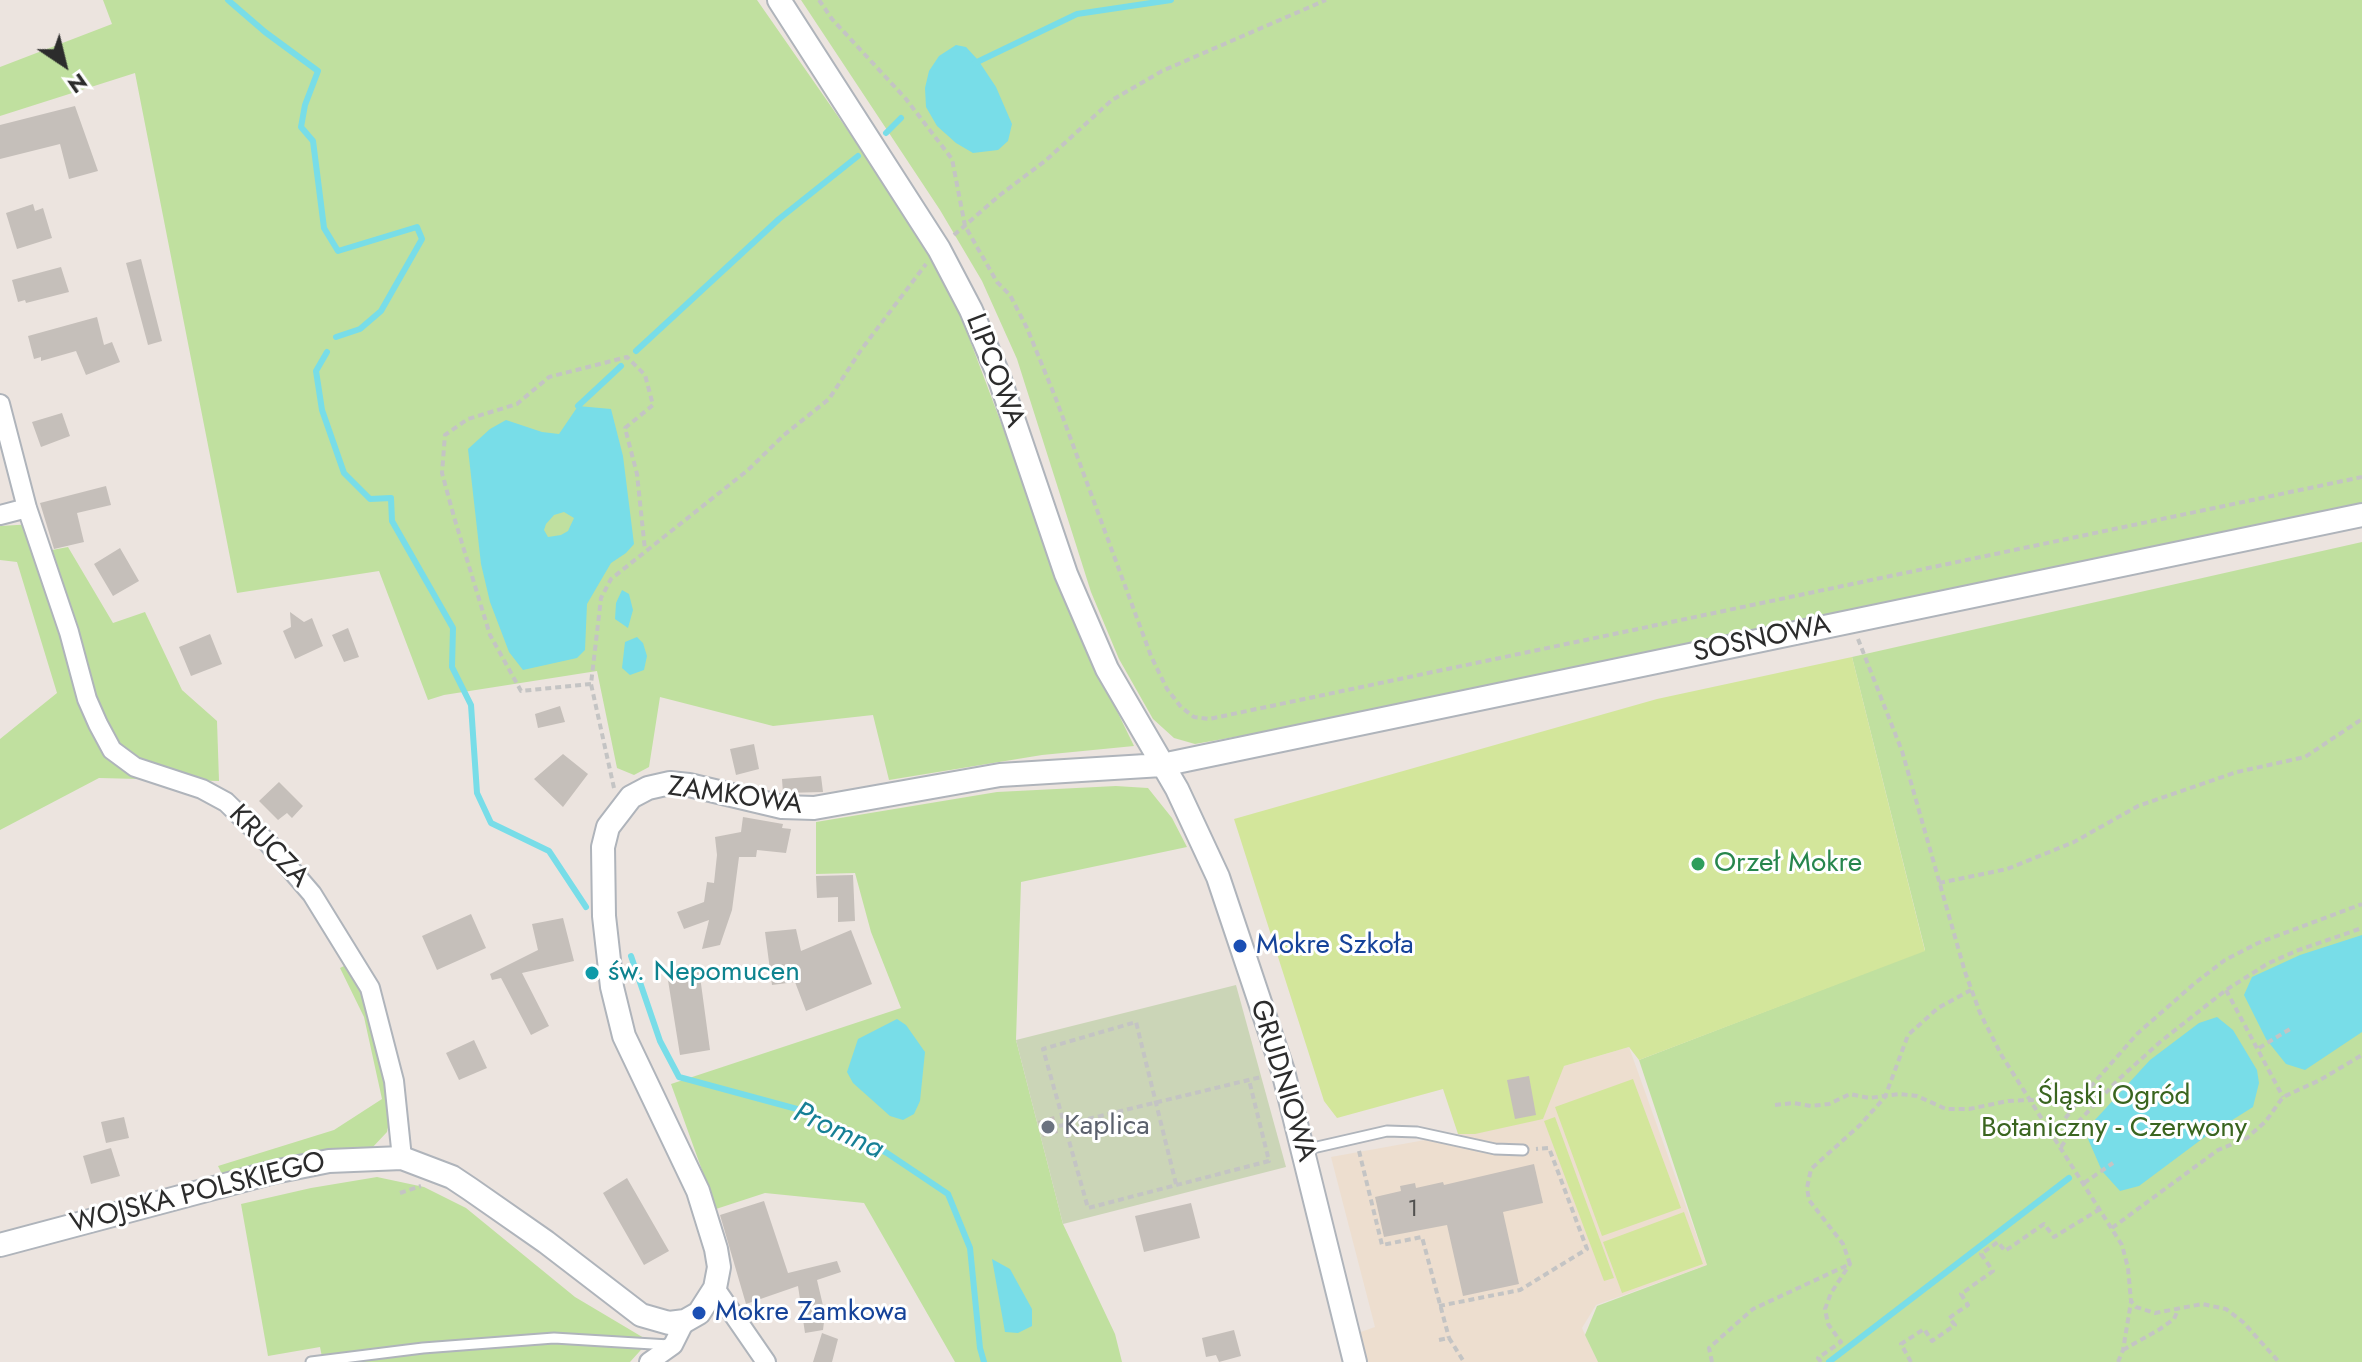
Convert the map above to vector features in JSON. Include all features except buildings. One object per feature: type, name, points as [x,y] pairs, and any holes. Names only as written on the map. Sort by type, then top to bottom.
[{"type":"street","name":"LIPCOWA","points":[[779,0],[939,249],[971,310],[998,374],[1066,574],[1101,656],[1162,765]]},
{"type":"street","name":"KRUCZA","points":[[0,404],[27,508],[69,632],[87,699],[112,750],[135,767],[202,789],[226,802],[269,844],[312,894],[370,988],[398,1106],[402,1158]]},
{"type":"street","points":[[0,515],[27,508]]},
{"type":"street","name":"SOSNOWA","points":[[1162,765],[2362,515]]},
{"type":"street","name":"ZAMKOWA","points":[[619,809],[631,797],[648,788],[670,783],[712,789],[782,807],[814,808],[1000,775],[1162,765]]},
{"type":"street","name":"GRUDNIOWA","points":[[1162,765],[1193,820],[1218,877],[1283,1071],[1355,1362]]},
{"type":"street","points":[[619,809],[608,827],[603,847],[602,885],[617,1013],[624,1036],[698,1191],[719,1267],[715,1288],[699,1313],[685,1321],[673,1345],[649,1362]]},
{"type":"street","name":"WOJSKA POLSKIEGO","points":[[0,1245],[274,1172],[329,1161],[402,1158],[441,1172],[470,1189],[546,1242],[641,1315],[669,1323],[685,1321]]},
{"type":"street","points":[[715,1288],[766,1362]]},
{"type":"lane","points":[[1304,1150],[1387,1131],[1417,1132],[1495,1149],[1523,1150]]},
{"type":"lane","points":[[311,1362],[423,1348],[554,1338],[673,1345]]},
{"type":"path","points":[[819,0],[832,19],[906,99],[952,159],[965,226],[997,282],[1010,295],[1027,328],[1161,678],[1181,707],[1194,717],[1209,719],[2362,477]]},
{"type":"path","points":[[619,809],[591,684],[601,598],[611,579],[748,470],[784,435],[829,399],[904,291],[939,249],[1000,195],[1045,161],[1112,100],[1162,71],[1326,0]]},
{"type":"path","points":[[591,684],[521,691],[490,635],[454,517],[442,473],[445,435],[468,419],[517,404],[549,377],[627,357],[645,375],[653,405],[625,428],[637,474],[645,550]]},
{"type":"path","points":[[1852,622],[1902,751],[1971,990],[2002,1056],[2122,1245],[2131,1301],[2118,1362]]},
{"type":"path","points":[[1939,883],[2007,869],[2074,842],[2138,806],[2237,772],[2305,757],[2362,719]]},
{"type":"path","points":[[2053,1134],[2085,1093],[2160,1012],[2225,960],[2258,943],[2362,904]]},
{"type":"path","points":[[2061,1147],[2080,1120],[2118,1080],[2226,990],[2281,958],[2362,928]]},
{"type":"path","points":[[1850,1264],[1843,1244],[1809,1200],[1807,1188],[1811,1169],[1860,1125],[1885,1097],[1908,1035],[1938,1008],[1971,990]]},
{"type":"path","points":[[2226,990],[2283,1097]]},
{"type":"path","points":[[1176,1184],[1136,1022],[1043,1049],[1062,1125],[1088,1208],[1269,1161],[1249,1080]]},
{"type":"path","points":[[2259,1048],[2290,1029]]},
{"type":"path","points":[[2112,1228],[2218,1150],[2247,1138],[2266,1121],[2283,1097],[2362,1055]]},
{"type":"path","points":[[1062,1125],[1261,1077]]},
{"type":"path","points":[[1775,1105],[1829,1104],[1850,1094],[1869,1098],[1900,1094],[1917,1096],[1946,1109],[1969,1109],[2008,1101],[2085,1093]]},
{"type":"path","points":[[1356,1137],[1382,1245],[1422,1237],[1449,1338],[1464,1362]]},
{"type":"path","points":[[1439,1306],[1520,1290],[1587,1249],[1549,1148],[1523,1150]]},
{"type":"path","points":[[2084,1183],[2113,1163]]},
{"type":"path","points":[[400,1193],[413,1191],[427,1183],[417,1179]]},
{"type":"path","points":[[1911,1362],[1901,1344],[1924,1329],[1932,1341],[1955,1325],[1949,1318],[1968,1305],[1961,1294],[1993,1271],[1981,1254],[1998,1242],[2005,1251],[2044,1224],[2054,1237],[2100,1209]]},
{"type":"path","points":[[1712,1362],[1709,1348],[1753,1309],[1850,1264]]},
{"type":"path","points":[[1821,1362],[1818,1358],[1841,1342],[1828,1324],[1825,1309],[1831,1293],[1850,1264]]},
{"type":"path","points":[[2131,1301],[2136,1307],[2155,1313],[2202,1304],[2226,1309],[2243,1322],[2279,1362]]},
{"type":"path","points":[[2123,1350],[2174,1319],[2179,1309]]},
{"type":"path","points":[[1439,1340],[1449,1338]]},
{"type":"shaded area","points":[[1629,1047],[1707,1265],[1596,1305],[1582,1328],[1598,1362],[1367,1362],[1355,1334],[1375,1327],[1331,1157],[1425,1140],[1453,1146],[1458,1134],[1475,1134],[1564,1066]]},
{"type":"green space","points":[[103,0],[757,0],[915,227],[947,279],[1083,641],[1134,746],[1042,755],[889,780],[873,715],[773,726],[660,697],[649,767],[634,775],[617,768],[597,671],[428,700],[379,571],[237,593],[135,73],[0,116],[0,67],[112,24]]},
{"type":"green space","points":[[801,0],[2362,0],[2362,503],[1257,733],[1195,744],[1174,738],[1153,719],[1119,659],[1091,592],[1017,359],[982,281],[940,210]]},
{"type":"green space","points":[[34,524],[52,550],[68,547],[113,623],[145,612],[182,690],[217,721],[219,781],[99,778],[0,830],[0,739],[57,693],[17,562],[0,560],[0,526]]},
{"type":"green space","name":"Śląski Ogród Botaniczny - Czerwony","points":[[2362,542],[2362,1362],[1598,1362],[1585,1335],[1597,1306],[1707,1265],[1639,1060],[1925,950],[1852,657]]},
{"type":"green space","points":[[1852,657],[1925,951],[1639,1060],[1629,1047],[1564,1066],[1543,1119],[1475,1134],[1458,1134],[1443,1089],[1337,1118],[1324,1101],[1234,819],[1657,699]]},
{"type":"green space","points":[[1116,786],[1148,788],[1172,818],[1187,847],[1021,882],[1016,1040],[1063,1224],[1115,1334],[1122,1362],[955,1362],[864,1203],[765,1193],[716,1209],[671,1084],[901,1008],[871,932],[855,873],[816,874],[816,822],[997,792]]},
{"type":"green space","points":[[350,963],[370,1002],[392,1108],[387,1132],[371,1149],[346,1149],[222,1174],[218,1166],[334,1130],[382,1099],[364,1017],[340,968]]},
{"type":"green space","points":[[1236,985],[1286,1167],[1063,1224],[1016,1040]]},
{"type":"green space","points":[[1633,1079],[1681,1208],[1602,1236],[1555,1107]]},
{"type":"green space","points":[[1555,1117],[1614,1278],[1604,1281],[1544,1121]]},
{"type":"green space","points":[[377,1177],[424,1187],[466,1208],[575,1297],[649,1341],[630,1362],[323,1362],[320,1347],[268,1356],[241,1204]]},
{"type":"green space","points":[[1684,1212],[1703,1264],[1622,1293],[1603,1242]]},
{"type":"water","points":[[956,45],[966,47],[978,60],[996,87],[1012,124],[1008,141],[998,150],[973,153],[956,143],[937,126],[926,107],[925,88],[929,71],[939,56]]},
{"type":"water","points":[[578,406],[611,409],[623,456],[634,544],[611,563],[587,604],[585,650],[577,658],[523,670],[509,652],[490,602],[481,564],[468,449],[490,429],[506,420],[542,432],[559,434]],"holes":[[[564,512],[574,518],[568,531],[561,535],[548,537],[544,530],[554,515]]]},
{"type":"water","points":[[622,590],[629,594],[633,610],[628,628],[615,619],[616,603]]},
{"type":"water","points":[[637,637],[643,643],[647,656],[644,670],[630,675],[622,668],[625,642]]},
{"type":"water","points":[[2362,935],[2362,1032],[2305,1070],[2286,1064],[2266,1039],[2244,995],[2252,977],[2300,955]]},
{"type":"water","points":[[2217,1017],[2233,1030],[2257,1070],[2259,1083],[2253,1107],[2202,1139],[2139,1186],[2120,1191],[2102,1171],[2088,1139],[2094,1121],[2150,1060],[2199,1023]]},
{"type":"water","points":[[897,1019],[906,1025],[925,1052],[920,1101],[914,1114],[903,1120],[890,1116],[853,1083],[847,1072],[858,1039]]},
{"type":"water","points":[[992,1259],[1010,1269],[1032,1309],[1032,1326],[1018,1333],[1005,1332]]},
{"type":"waterway","points":[[228,0],[318,71],[305,105],[301,127],[313,141],[324,228],[338,251],[417,227],[422,239],[381,311],[360,329],[336,337]]},
{"type":"waterway","points":[[975,63],[1077,14],[1171,0]]},
{"type":"waterway","points":[[886,133],[901,118]]},
{"type":"waterway","points":[[636,351],[779,219],[858,156]]},
{"type":"waterway","points":[[327,352],[316,371],[322,410],[344,473],[370,499],[391,498],[392,521],[453,628],[452,667],[471,705],[477,793],[491,823],[549,851],[586,907]]},
{"type":"waterway","points":[[578,406],[621,366]]},
{"type":"waterway","name":"Promna","points":[[631,956],[660,1041],[679,1077],[808,1112],[887,1153],[948,1194],[970,1248],[984,1362]]},
{"type":"waterway","points":[[1829,1362],[2069,1178]]},
{"type":"place","name":"Orzeł Mokre","points":[[1698,864]]},
{"type":"place","name":"Mokre Szkoła","points":[[1240,946]]},
{"type":"place","name":"św. Nepomucen","points":[[592,973]]},
{"type":"place","name":"Kaplica","points":[[1048,1127]]},
{"type":"place","name":"Mokre Zamkowa","points":[[699,1313]]}]
